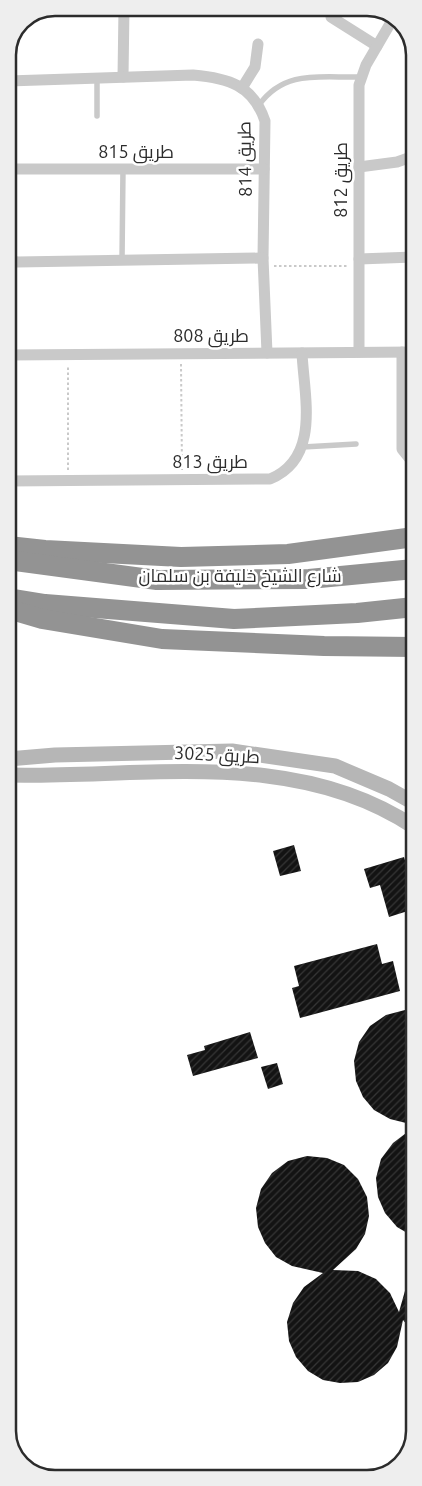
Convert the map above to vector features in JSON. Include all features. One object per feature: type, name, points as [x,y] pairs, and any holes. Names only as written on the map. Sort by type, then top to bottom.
[{"type":"highway","points":[[16,547],[181,557],[288,554],[406,538]]},
{"type":"highway","name":"شارع الشيخ خليفة بن سلمان","points":[[16,561],[157,580],[309,579],[406,570]]},
{"type":"highway","name":"شارع الشيخ خليفة بن سلمان","points":[[16,599],[45,604],[234,619],[357,613],[406,608]]},
{"type":"highway","points":[[16,611],[42,619],[162,639],[406,647]]},
{"type":"street","points":[[122,77],[124,16]]},
{"type":"street","points":[[331,18],[377,46]]},
{"type":"street","name":"طريق 812","points":[[359,352],[360,77],[390,24]]},
{"type":"street","points":[[242,88],[257,62],[258,44]]},
{"type":"street","name":"طريق 814","points":[[16,81],[122,77],[218,77],[242,88],[259,106],[265,121],[264,262],[267,353]]},
{"type":"street","points":[[359,168],[406,159]]},
{"type":"street","name":"طريق 815","points":[[16,169],[264,169]]},
{"type":"street","points":[[359,263],[406,258]]},
{"type":"street","points":[[16,262],[122,260],[264,262]]},
{"type":"street","name":"طريق 808","points":[[16,355],[406,352]]},
{"type":"street","name":"طريق 813","points":[[16,481],[270,479],[291,467],[303,447],[306,431],[302,353]]},
{"type":"street","points":[[406,384],[402,449],[406,454]]},
{"type":"street","points":[[232,751],[232,772]]},
{"type":"street","name":"طريق 3025","points":[[16,759],[77,754],[232,751],[335,766],[389,789],[406,799]]},
{"type":"street","points":[[77,754],[77,775]]},
{"type":"street","name":"طريق 3025","points":[[16,775],[77,775],[151,771],[232,772],[313,783],[339,791],[391,812],[406,822]]},
{"type":"lane","points":[[259,106],[280,85],[298,78],[360,77]]},
{"type":"lane","points":[[97,78],[97,116]]},
{"type":"lane","points":[[122,260],[123,169]]},
{"type":"lane","points":[[303,447],[356,444]]},
{"type":"path","points":[[264,262],[359,263]]},
{"type":"path","points":[[181,353],[182,480]]},
{"type":"path","points":[[68,354],[68,480]]},
{"type":"building","points":[[294,845],[301,871],[280,876],[273,851]]},
{"type":"building","points":[[404,857],[406,864],[406,912],[389,917],[380,885],[370,888],[364,869]]},
{"type":"building","points":[[377,944],[382,964],[393,961],[400,991],[300,1018],[292,988],[299,986],[294,966]]},
{"type":"building","points":[[406,1010],[406,1123],[390,1119],[374,1110],[363,1097],[356,1081],[354,1061],[359,1042],[370,1026],[386,1015]]},
{"type":"building","points":[[250,1032],[258,1058],[193,1076],[187,1055],[205,1050],[204,1046]]},
{"type":"building","points":[[277,1063],[283,1084],[268,1089],[261,1067]]},
{"type":"building","points":[[406,1133],[406,1232],[397,1227],[385,1213],[378,1197],[376,1178],[381,1159],[393,1143]]},
{"type":"building","points":[[307,1156],[327,1158],[344,1165],[358,1179],[367,1197],[369,1216],[365,1234],[356,1249],[333,1270],[358,1271],[376,1279],[390,1293],[399,1312],[406,1287],[406,1324],[403,1320],[397,1347],[388,1363],[374,1375],[358,1382],[340,1383],[323,1380],[308,1371],[296,1357],[289,1341],[287,1322],[293,1303],[304,1287],[323,1273],[292,1266],[276,1257],[265,1243],[258,1227],[256,1208],[261,1189],[272,1173],[288,1161]]}]
